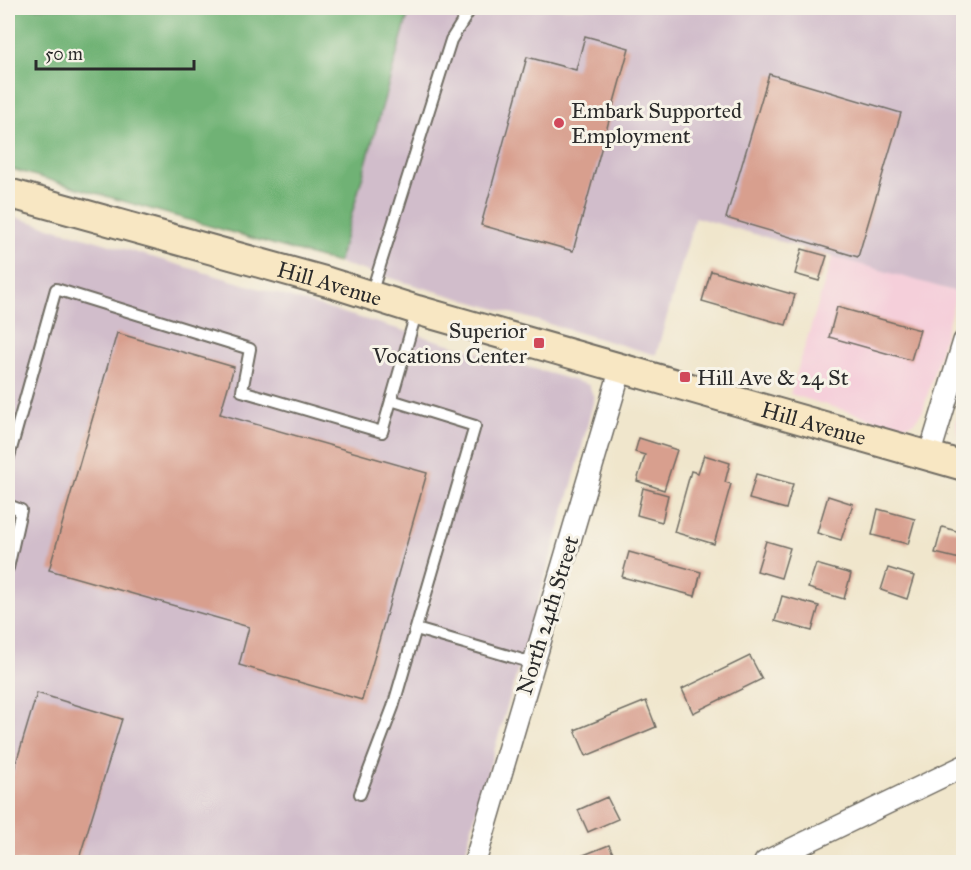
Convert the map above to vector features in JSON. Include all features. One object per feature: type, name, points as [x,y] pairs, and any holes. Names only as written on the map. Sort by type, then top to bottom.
[{"type":"street","name":"Hill Avenue","points":[[10,202],[371,295],[963,466]]},
{"type":"street","points":[[929,456],[963,341]]},
{"type":"street","name":"North 24th Street","points":[[475,862],[621,368]]},
{"type":"street","points":[[765,862],[963,766]]},
{"type":"lane","points":[[371,295],[451,40],[471,8]]},
{"type":"lane","points":[[8,460],[56,290],[250,349],[242,391],[382,432],[417,310]]},
{"type":"lane","points":[[360,794],[393,707],[475,426],[391,400]]},
{"type":"lane","points":[[8,505],[21,510],[8,568]]},
{"type":"lane","points":[[416,629],[533,663]]},
{"type":"shaded area","points":[[410,8],[963,8],[964,269],[957,292],[695,217],[656,355],[338,263]]},
{"type":"shaded area","points":[[8,215],[589,385],[594,398],[577,467],[469,837],[464,862],[8,862]]},
{"type":"shaded area","points":[[833,255],[957,292],[923,411],[913,423],[904,426],[893,425],[790,394]]},
{"type":"shaded area","points":[[963,393],[964,441],[957,431],[956,422]]},
{"type":"green space","points":[[8,8],[410,8],[338,263],[8,168]]},
{"type":"building","name":"Embark Supported Employment","points":[[585,36],[629,48],[573,251],[481,225],[527,57],[576,70]]},
{"type":"building","points":[[769,74],[901,113],[858,257],[726,218]]},
{"type":"building","points":[[802,249],[827,256],[819,281],[795,274]]},
{"type":"building","points":[[711,271],[795,295],[786,325],[702,301]]},
{"type":"building","points":[[837,307],[920,330],[911,360],[829,337]]},
{"type":"building","points":[[117,333],[234,367],[220,414],[427,473],[362,700],[239,665],[249,627],[49,570]]},
{"type":"building","points":[[639,438],[677,450],[664,490],[637,481],[645,455],[635,452]]},
{"type":"building","points":[[704,455],[730,463],[725,482],[731,484],[714,544],[674,532],[691,471],[698,473]]},
{"type":"building","points":[[756,474],[793,484],[786,509],[749,499]]},
{"type":"building","points":[[643,488],[668,495],[662,522],[637,515]]},
{"type":"building","points":[[828,496],[853,504],[841,540],[817,533]]},
{"type":"building","points":[[878,509],[915,519],[908,544],[872,535]]},
{"type":"building","points":[[942,527],[964,533],[964,560],[935,553]]},
{"type":"building","points":[[766,541],[790,548],[781,578],[757,571]]},
{"type":"building","points":[[629,552],[701,572],[695,596],[622,577]]},
{"type":"building","points":[[816,564],[851,574],[844,599],[808,588]]},
{"type":"building","points":[[888,568],[914,576],[907,599],[881,590]]},
{"type":"building","points":[[782,596],[819,606],[812,631],[775,621]]},
{"type":"building","points":[[750,656],[762,679],[693,713],[682,689]]},
{"type":"building","points":[[37,693],[122,719],[78,862],[8,862],[8,790]]},
{"type":"building","points":[[646,701],[656,727],[586,756],[575,730]]},
{"type":"building","points":[[607,797],[618,819],[588,832],[578,810]]},
{"type":"building","points":[[609,845],[617,862],[566,862]]},
{"type":"place","name":"Embark Supported Employment","points":[[559,123]]},
{"type":"place","name":"Superior Vocations Center","points":[[539,343]]},
{"type":"place","name":"Hill Ave & 24 St","points":[[685,377]]}]
